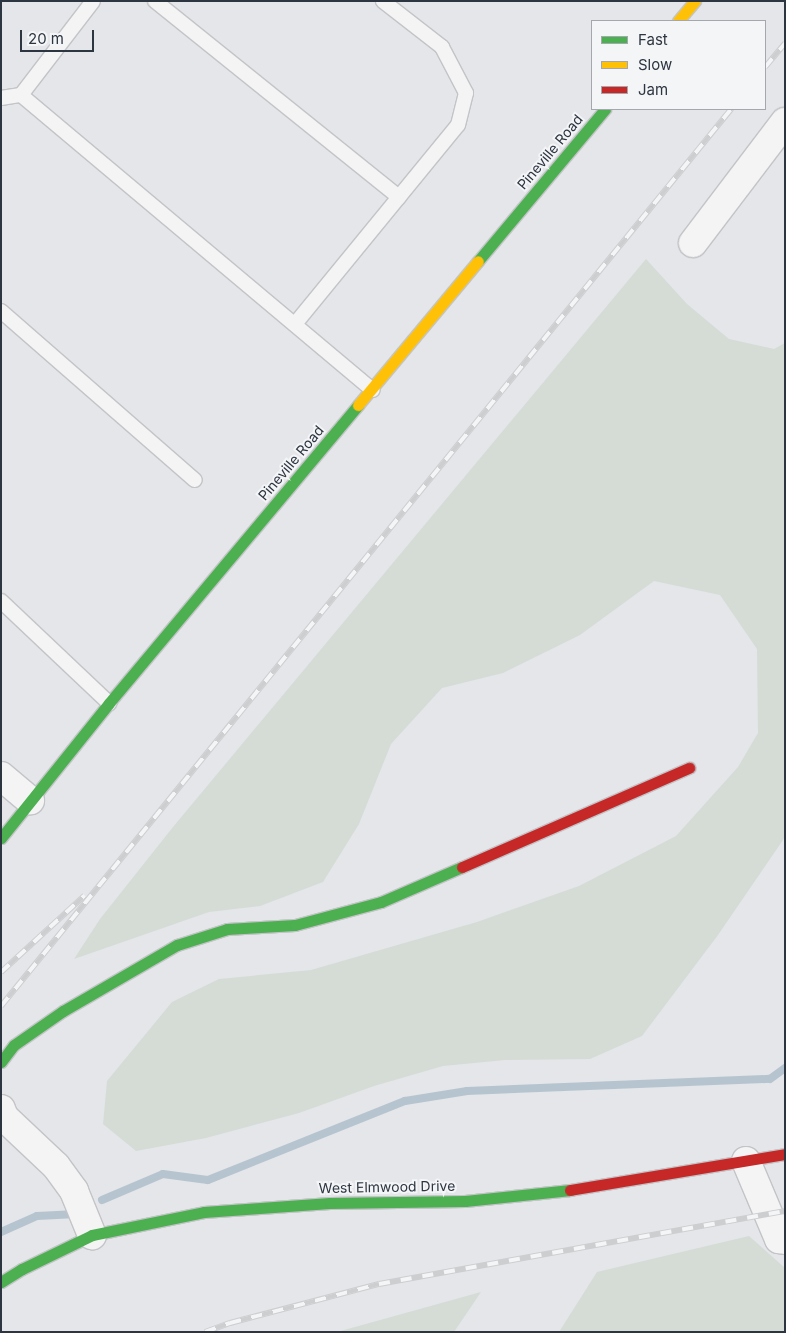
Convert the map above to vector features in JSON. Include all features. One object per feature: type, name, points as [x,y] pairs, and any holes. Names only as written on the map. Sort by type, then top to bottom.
[{"type":"street","points":[[679,20],[695,1]]},
{"type":"street","name":"Pineville Road","points":[[1,838],[110,703],[604,110]]},
{"type":"street","points":[[693,243],[785,122]]},
{"type":"street","points":[[1,1062],[14,1045],[63,1010],[177,945],[227,929],[295,925],[381,902],[689,768]]},
{"type":"street","points":[[1,776],[30,800]]},
{"type":"street","points":[[1,1109],[4,1116],[56,1166],[74,1191],[92,1235]]},
{"type":"street","name":"West Elmwood Drive","points":[[1,1282],[22,1269],[92,1235],[204,1212],[330,1202],[484,1199],[579,1190],[785,1154]]},
{"type":"street","points":[[746,1161],[779,1239],[785,1240]]},
{"type":"lane","points":[[1,98],[21,95],[93,1]]},
{"type":"lane","points":[[155,1],[399,197]]},
{"type":"lane","points":[[295,324],[458,125],[466,93],[442,48],[383,1]]},
{"type":"lane","points":[[21,95],[372,390]]},
{"type":"lane","points":[[1,311],[196,480]]},
{"type":"lane","points":[[1,601],[110,703]]},
{"type":"shaded area","points":[[646,259],[687,304],[729,339],[774,349],[785,343],[785,837],[718,935],[642,1036],[590,1059],[505,1060],[443,1066],[374,1086],[299,1113],[206,1138],[136,1151],[103,1124],[107,1081],[172,1002],[219,979],[311,970],[477,922],[579,886],[676,836],[738,767],[758,733],[757,649],[720,595],[654,581],[580,635],[503,673],[442,688],[391,744],[359,824],[323,882],[260,906],[209,912],[74,959],[100,919],[173,827]]},
{"type":"shaded area","points":[[749,1236],[785,1268],[785,1332],[559,1332],[597,1272]]},
{"type":"shaded area","points":[[481,1292],[454,1332],[337,1332]]},
{"type":"waterway","points":[[102,1200],[163,1174],[208,1180],[405,1101],[467,1091],[770,1079],[785,1068]]},
{"type":"waterway","points":[[1,1232],[37,1216],[72,1214]]},
{"type":"railway","points":[[766,66],[785,43]]},
{"type":"railway","points":[[1,1006],[730,110]]},
{"type":"railway","points":[[1,972],[84,896]]},
{"type":"railway","points":[[205,1332],[230,1323],[379,1284],[785,1211]]},
{"type":"traffic: fast","points":[[478,261],[604,110]]},
{"type":"traffic: fast","points":[[1,838],[109,703],[358,405]]},
{"type":"traffic: fast","points":[[1,1062],[14,1045],[63,1011],[177,945],[227,929],[295,925],[381,902],[462,867]]},
{"type":"traffic: fast","points":[[1,1282],[22,1269],[92,1235],[204,1212],[330,1203],[465,1201],[570,1190]]},
{"type":"traffic: slow","points":[[679,20],[695,1]]},
{"type":"traffic: slow","points":[[358,405],[478,261]]},
{"type":"traffic: jam","points":[[462,867],[689,768]]},
{"type":"traffic: jam","points":[[570,1190],[785,1154]]}]
